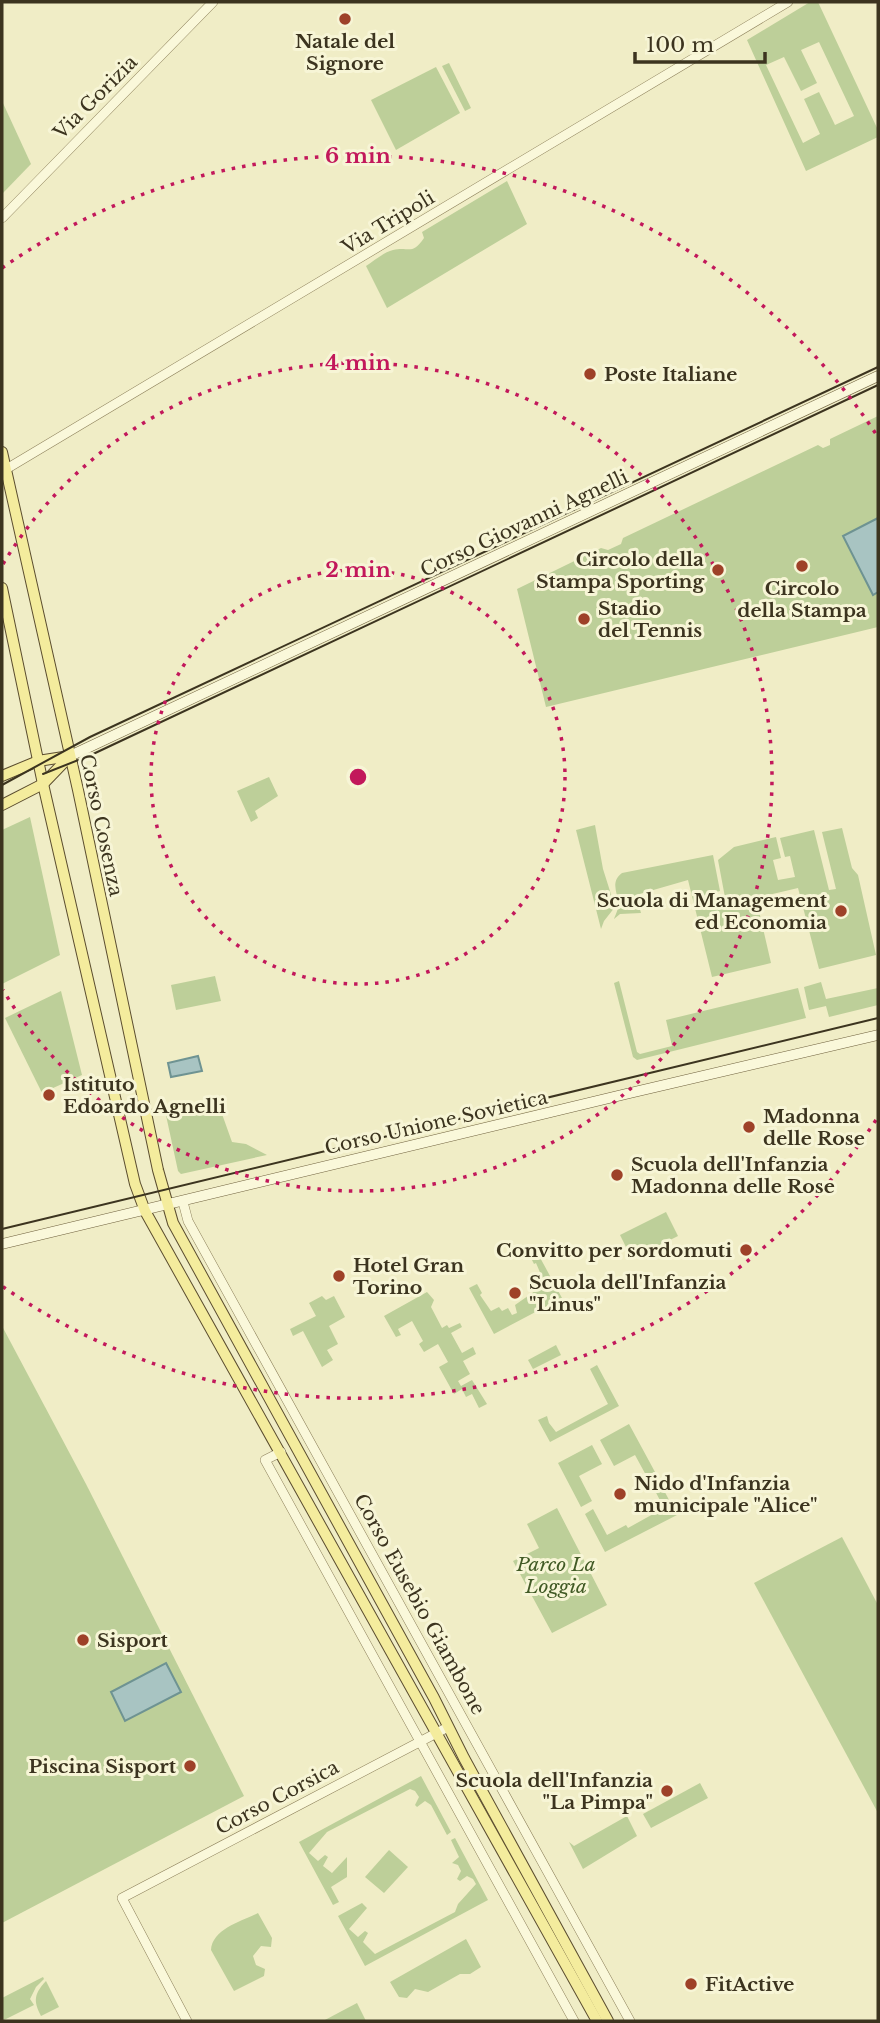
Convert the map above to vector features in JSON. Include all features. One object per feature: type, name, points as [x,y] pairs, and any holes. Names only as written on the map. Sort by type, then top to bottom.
[{"type":"main road","name":"Corso Giovanni Agnelli","points":[[2,776],[38,761],[70,756],[878,376]]},
{"type":"main road","name":"Corso Cosenza","points":[[2,452],[4,471],[70,756],[167,1205]]},
{"type":"main road","points":[[2,588],[43,783],[137,1189],[145,1211],[597,2021]]},
{"type":"main road","name":"Corso Giovanni Agnelli","points":[[2,805],[43,783],[70,756]]},
{"type":"main road","name":"Corso Unione Sovietica","points":[[2,1244],[878,1035]]},
{"type":"main road","name":"Corso Eusebio Giambone","points":[[167,1205],[177,1232],[435,1698],[448,1727],[608,2021]]},
{"type":"street","name":"Via Gorizia","points":[[2,218],[213,2]]},
{"type":"street","name":"Via Tripoli","points":[[4,471],[788,2]]},
{"type":"street","name":"Corso Eusebio Giambone","points":[[183,1202],[188,1221],[630,2021]]},
{"type":"street","points":[[295,1445],[309,1437]]},
{"type":"street","points":[[281,1452],[265,1460],[574,2021]]},
{"type":"street","name":"Corso Corsica","points":[[187,2021],[122,1898],[448,1727]]},
{"type":"green space","points":[[810,2],[818,2],[878,130],[878,137],[806,171],[747,40]],"holes":[[[819,42],[854,116],[835,125],[819,92],[804,99],[820,134],[803,143],[766,65],[784,57],[801,91],[817,83],[801,50]]]},
{"type":"green space","points":[[449,63],[471,108],[465,111],[442,66]]},
{"type":"green space","points":[[436,67],[460,113],[396,150],[371,100]]},
{"type":"green space","points":[[2,101],[31,164],[2,194]]},
{"type":"green space","points":[[507,181],[527,224],[387,308],[366,266],[390,251],[413,249],[424,238],[422,232]]},
{"type":"green space","name":"Circolo della Stampa Sporting","points":[[878,416],[878,627],[546,707],[517,589],[601,548],[608,550],[621,544],[623,538],[818,445],[823,448],[830,445],[830,439]]},
{"type":"green space","points":[[269,777],[278,796],[255,811],[258,818],[251,822],[237,791]]},
{"type":"green space","points":[[30,817],[60,955],[2,984],[2,830]]},
{"type":"green space","points":[[595,825],[603,869],[615,907],[601,929],[576,830]]},
{"type":"green space","points":[[842,828],[852,868],[858,875],[876,955],[819,969],[798,888],[756,898],[771,963],[712,977],[688,880],[636,895],[641,913],[620,914],[614,919],[618,907],[615,884],[622,873],[713,855],[720,891],[710,894],[712,906],[724,904],[727,908],[718,860],[734,847],[776,837],[781,858],[773,860],[778,880],[795,877],[790,856],[785,857],[780,838],[814,830],[829,890],[836,889],[822,832]]},
{"type":"green space","points":[[215,976],[221,1001],[176,1010],[171,985]]},
{"type":"green space","points":[[619,981],[637,1052],[640,1054],[672,1046],[666,1020],[798,988],[806,1018],[637,1060],[633,1057],[614,983]]},
{"type":"green space","points":[[821,982],[826,999],[878,988],[878,1005],[829,1017],[826,1006],[809,1010],[804,987]]},
{"type":"green space","points":[[61,991],[82,1075],[42,1093],[5,1018]]},
{"type":"green space","points":[[183,1103],[222,1114],[232,1142],[246,1144],[267,1155],[181,1174],[178,1171],[164,1106]]},
{"type":"green space","points":[[666,1212],[678,1236],[632,1259],[620,1235]]},
{"type":"green space","points":[[537,1252],[562,1298],[494,1334],[469,1288],[477,1284],[482,1293],[480,1295],[491,1311],[499,1307],[502,1311],[508,1308],[512,1315],[517,1313],[515,1305],[545,1284],[530,1256]]},
{"type":"green space","points":[[427,1292],[434,1300],[431,1307],[442,1328],[460,1323],[462,1327],[451,1333],[462,1353],[473,1347],[476,1354],[463,1361],[470,1374],[458,1381],[461,1386],[472,1380],[487,1404],[479,1408],[472,1394],[466,1397],[462,1389],[454,1394],[439,1367],[448,1362],[438,1344],[424,1352],[419,1344],[423,1341],[412,1321],[398,1329],[401,1335],[396,1337],[384,1316]]},
{"type":"green space","points":[[322,1296],[326,1300],[334,1296],[345,1317],[329,1326],[338,1344],[327,1350],[333,1360],[322,1367],[303,1331],[293,1336],[290,1329],[316,1316],[309,1303]]},
{"type":"green space","name":"Sisport","points":[[2,1326],[86,1484],[244,1796],[2,1923]]},
{"type":"green space","points":[[556,1345],[561,1355],[533,1369],[528,1360]]},
{"type":"green space","points":[[597,1365],[619,1406],[550,1442],[538,1420],[547,1416],[556,1432],[608,1404],[590,1369]]},
{"type":"green space","points":[[629,1424],[655,1472],[647,1477],[635,1455],[614,1466],[600,1440]]},
{"type":"green space","points":[[592,1445],[602,1464],[579,1476],[592,1501],[581,1507],[558,1463]]},
{"type":"green space","points":[[659,1481],[677,1515],[605,1552],[585,1514],[593,1509],[607,1535],[626,1525],[628,1528],[664,1508],[652,1485]]},
{"type":"green space","name":"Parco La Loggia","points":[[557,1508],[607,1605],[552,1633],[513,1561],[539,1548],[527,1524]]},
{"type":"green space","points":[[842,1537],[878,1605],[878,1813],[754,1583]]},
{"type":"green space","points":[[421,1776],[451,1832],[447,1835],[431,1805],[425,1801],[417,1807],[415,1805],[419,1797],[410,1789],[327,1832],[309,1853],[318,1861],[325,1855],[328,1857],[323,1866],[332,1873],[347,1857],[347,1877],[331,1887],[339,1902],[333,1905],[299,1842]]},
{"type":"green space","points":[[700,1783],[708,1798],[651,1828],[643,1814]]},
{"type":"green space","points":[[627,1816],[637,1836],[583,1869],[569,1842],[574,1846]]},
{"type":"green space","points":[[455,1838],[488,1900],[365,1966],[338,1916],[362,1903],[367,1908],[349,1929],[358,1937],[365,1931],[368,1933],[363,1942],[375,1954],[455,1912],[458,1904],[476,1884],[467,1876],[460,1881],[457,1879],[461,1871],[458,1865],[452,1863],[459,1857],[451,1840]]},
{"type":"green space","points":[[389,1850],[408,1867],[384,1893],[365,1877]]},
{"type":"green space","points":[[258,1913],[272,1938],[271,1947],[261,1946],[253,1956],[256,1965],[265,1969],[264,1976],[234,1991],[211,1950],[213,1943],[222,1931]]},
{"type":"green space","points":[[466,1939],[481,1967],[470,1974],[460,1974],[428,1992],[415,1989],[407,1998],[399,1997],[390,1982]]},
{"type":"green space","points":[[43,1977],[30,1999],[34,2005],[2,2021],[2,1998]]},
{"type":"green space","points":[[46,1981],[59,2007],[41,2016],[36,1998]]},
{"type":"green space","points":[[357,2003],[366,2021],[323,2021]]},
{"type":"water","points":[[878,518],[878,592],[873,595],[843,536]]},
{"type":"water","points":[[198,1056],[202,1071],[171,1077],[168,1063]]},
{"type":"water","points":[[166,1663],[181,1692],[125,1721],[111,1692]]},
{"type":"tram line","points":[[2,785],[90,737],[878,367]]},
{"type":"tram line","points":[[43,774],[91,755],[878,385]]},
{"type":"tram line","points":[[2,1229],[878,1018]]},
{"type":"place","name":"Natale del Signore","points":[[345,19]]},
{"type":"place","name":"Poste Italiane","points":[[590,374]]},
{"type":"place","name":"Circolo della Stampa","points":[[802,566]]},
{"type":"place","name":"Circolo della Stampa Sporting","points":[[718,570]]},
{"type":"place","name":"Stadio del Tennis","points":[[584,619]]},
{"type":"place","name":"Scuola di Management ed Economia","points":[[841,911]]},
{"type":"place","name":"Istituto Edoardo Agnelli","points":[[49,1095]]},
{"type":"place","name":"Madonna delle Rose","points":[[749,1127]]},
{"type":"place","name":"Scuola dell'Infanzia Madonna delle Rose","points":[[617,1175]]},
{"type":"place","name":"Convitto per sordomuti","points":[[746,1250]]},
{"type":"place","name":"Hotel Gran Torino","points":[[339,1276]]},
{"type":"place","name":"Scuola dell'Infanzia \"Linus\"","points":[[515,1293]]},
{"type":"place","name":"Nido d'Infanzia municipale \"Alice\"","points":[[620,1494]]},
{"type":"place","name":"Sisport","points":[[83,1640]]},
{"type":"place","name":"Piscina Sisport","points":[[190,1766]]},
{"type":"place","name":"Scuola dell'Infanzia \"La Pimpa\"","points":[[667,1791]]},
{"type":"place","name":"FitActive","points":[[691,1984]]}]
